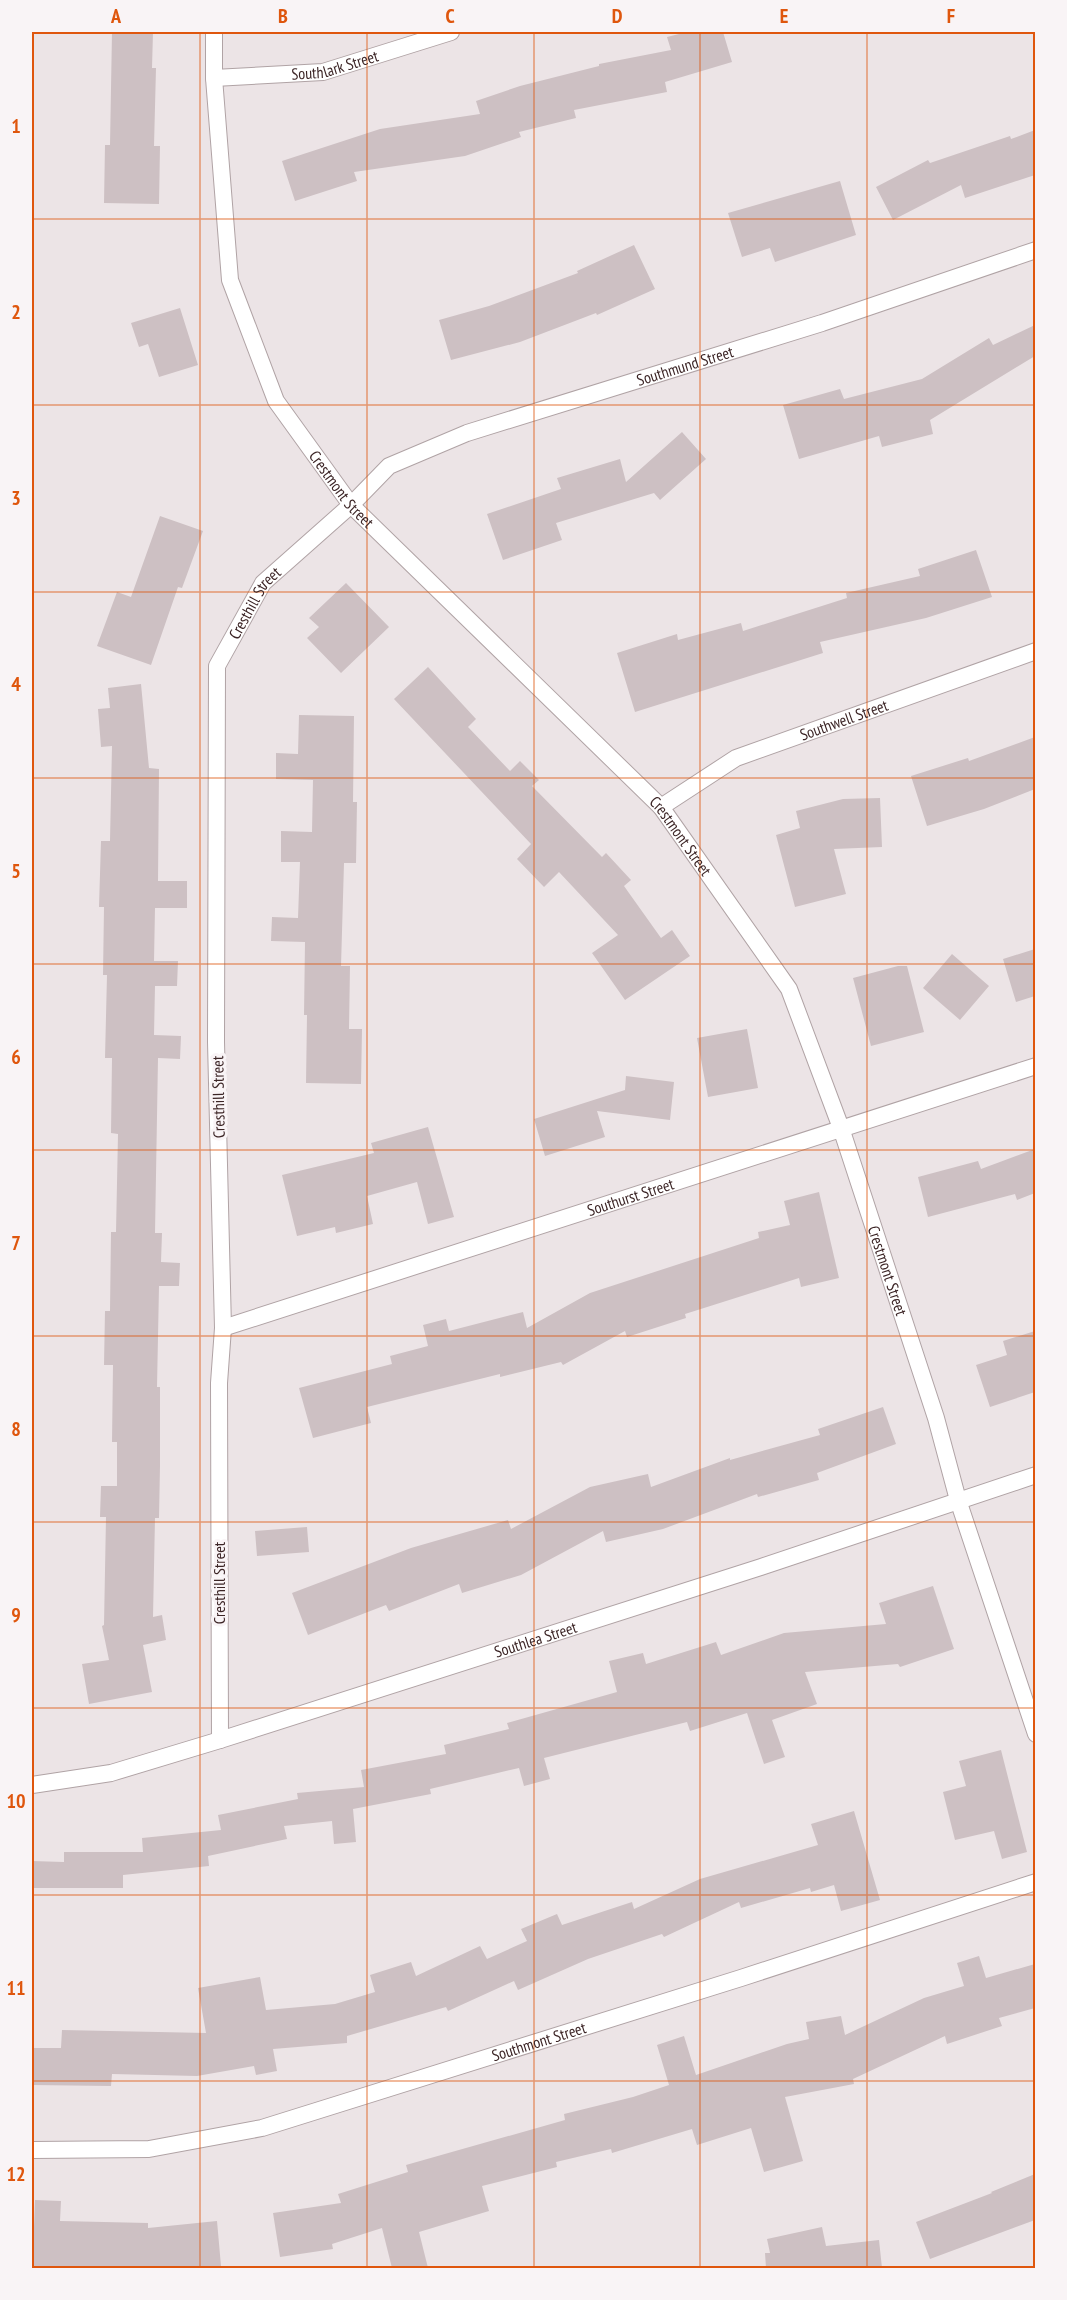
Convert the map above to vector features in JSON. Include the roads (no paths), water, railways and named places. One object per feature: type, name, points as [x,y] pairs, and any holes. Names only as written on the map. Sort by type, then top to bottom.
[{"type":"street","name":"Crestmont Street","points":[[214,32],[214,78],[230,280],[276,401],[351,505],[661,807],[789,989],[841,1128],[936,1418],[958,1500],[1035,1734]]},
{"type":"street","name":"Southlark Street","points":[[214,78],[323,72],[451,32]]},
{"type":"street","name":"Southmund Street","points":[[351,505],[389,466],[466,433],[822,323],[1035,250]]},
{"type":"street","name":"Cresthill Street","points":[[220,1740],[219,1383],[223,1328],[216,1042],[217,666],[263,584],[351,505]]},
{"type":"street","name":"Southwell Street","points":[[661,807],[736,758],[1035,651]]},
{"type":"street","name":"Southurst Street","points":[[223,1328],[1035,1066]]},
{"type":"street","name":"Southlea Street","points":[[32,1785],[111,1773],[220,1740],[750,1571],[1035,1474]]},
{"type":"street","name":"Southmont Street","points":[[32,2150],[148,2150],[262,2128],[752,1974],[1035,1882]]}]
